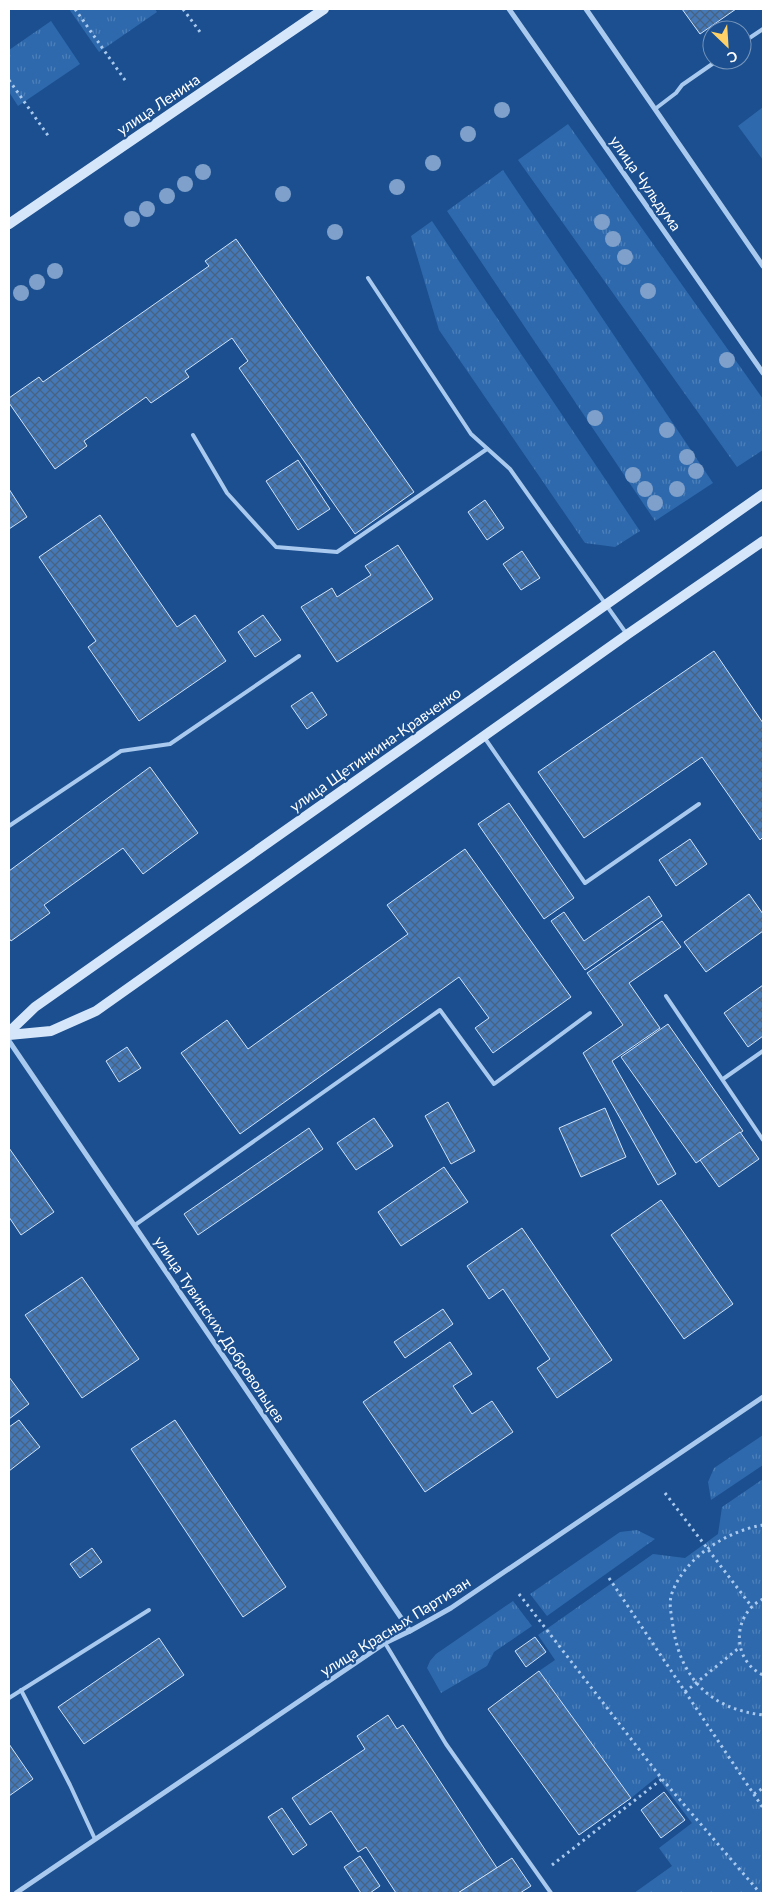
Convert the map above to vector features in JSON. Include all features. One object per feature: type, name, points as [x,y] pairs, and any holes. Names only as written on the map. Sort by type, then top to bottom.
[{"type":"street","name":"улица Ленина","points":[[9,224],[324,9]]},
{"type":"street","name":"улица Чульдума","points":[[509,9],[763,372]]},
{"type":"street","points":[[586,9],[763,266]]},
{"type":"street","name":"улица Щетинкина-Кравченко","points":[[9,1034],[35,1007],[763,494]]},
{"type":"street","name":"улица Щетинкина-Кравченко","points":[[9,1034],[51,1031],[96,1011],[763,540]]},
{"type":"street","name":"улица Тувинских Добровольцев","points":[[9,1041],[410,1631]]},
{"type":"street","name":"улица Красных Партизан","points":[[16,1893],[385,1643],[451,1608],[763,1397]]},
{"type":"lane","points":[[752,36],[763,28]]},
{"type":"lane","points":[[655,109],[676,93],[682,85],[704,70]]},
{"type":"lane","points":[[368,278],[471,434],[510,469],[628,634]]},
{"type":"lane","points":[[193,435],[227,493],[276,547],[337,552],[487,449]]},
{"type":"lane","points":[[9,826],[121,751],[170,744],[299,656]]},
{"type":"lane","points":[[484,737],[585,883],[699,804]]},
{"type":"lane","points":[[666,996],[763,1140]]},
{"type":"lane","points":[[134,1225],[440,1010],[494,1084],[590,1013]]},
{"type":"lane","points":[[722,1079],[763,1050]]},
{"type":"lane","points":[[9,1698],[149,1610]]},
{"type":"lane","points":[[385,1643],[446,1744],[551,1893]]},
{"type":"lane","points":[[22,1690],[95,1839]]},
{"type":"path","points":[[74,9],[127,83]]},
{"type":"path","points":[[183,9],[200,32]]},
{"type":"path","points":[[9,80],[49,137]]},
{"type":"path","points":[[665,1493],[752,1607]]},
{"type":"path","points":[[763,1525],[738,1533],[694,1559],[683,1572],[670,1599],[677,1649],[697,1683],[705,1692],[728,1707],[763,1715]]},
{"type":"path","points":[[609,1578],[763,1808]]},
{"type":"path","points":[[519,1594],[662,1779],[760,1893]]},
{"type":"path","points":[[763,1599],[752,1607],[744,1617],[740,1629],[740,1647],[748,1664],[763,1675]]},
{"type":"path","points":[[686,1692],[740,1647]]},
{"type":"path","points":[[539,1876],[662,1779]]},
{"type":"path","points":[[754,1794],[763,1788]]},
{"type":"green space","points":[[69,9],[155,9],[157,12],[99,52]]},
{"type":"green space","points":[[51,21],[80,64],[18,106],[9,92],[9,50]]},
{"type":"green space","points":[[763,107],[763,160],[738,126]]},
{"type":"green space","points":[[568,124],[763,399],[763,450],[737,467],[518,160]]},
{"type":"green space","points":[[503,170],[713,483],[655,521],[447,211]]},
{"type":"green space","points":[[432,221],[640,531],[615,547],[585,543],[439,330],[411,236]]},
{"type":"green space","points":[[763,1435],[763,1465],[711,1500],[708,1482],[714,1468]]},
{"type":"green space","points":[[763,1479],[763,1893],[634,1893],[672,1866],[659,1848],[692,1823],[657,1777],[631,1798],[539,1671],[555,1660],[538,1635],[653,1554],[685,1558],[718,1534],[722,1507]]},
{"type":"green space","points":[[637,1530],[655,1539],[547,1616],[530,1594],[620,1532]]},
{"type":"green space","points":[[513,1601],[532,1626],[494,1652],[487,1666],[441,1693],[427,1668],[430,1661],[436,1654]]},
{"type":"building","points":[[682,9],[736,9],[720,20],[702,20],[702,33],[700,34]]},
{"type":"building","points":[[236,239],[414,492],[355,534],[239,368],[248,361],[232,338],[185,371],[189,377],[151,403],[146,397],[84,441],[87,446],[55,469],[9,403],[9,398],[39,377],[43,382],[209,266],[205,261]]},
{"type":"building","points":[[298,460],[330,509],[298,530],[266,481]]},
{"type":"building","points":[[9,489],[27,517],[9,529]]},
{"type":"building","points":[[485,500],[504,528],[487,540],[468,512]]},
{"type":"building","points":[[100,515],[177,627],[195,615],[226,661],[139,721],[88,647],[96,641],[39,557]]},
{"type":"building","points":[[398,545],[433,599],[337,662],[301,607],[332,588],[337,597],[371,575],[365,566]]},
{"type":"building","points":[[522,551],[540,578],[521,590],[503,564]]},
{"type":"building","points":[[263,615],[281,640],[255,657],[238,632]]},
{"type":"building","points":[[714,651],[763,723],[763,837],[760,840],[702,757],[584,838],[538,772]]},
{"type":"building","points":[[312,692],[327,715],[307,729],[291,706]]},
{"type":"building","points":[[150,767],[198,833],[143,874],[123,848],[44,905],[50,913],[11,941],[9,938],[9,871]]},
{"type":"building","points":[[509,803],[574,898],[544,919],[478,824]]},
{"type":"building","points":[[690,839],[707,864],[676,886],[659,860]]},
{"type":"building","points":[[465,849],[571,997],[493,1053],[475,1028],[489,1018],[459,977],[240,1134],[181,1053],[227,1020],[248,1049],[408,934],[387,905]]},
{"type":"building","points":[[749,894],[763,914],[763,931],[706,972],[684,942]]},
{"type":"building","points":[[649,896],[662,916],[585,970],[551,921],[564,912],[584,941]]},
{"type":"building","points":[[662,921],[681,947],[629,983],[660,1028],[612,1061],[676,1174],[658,1185],[583,1053],[623,1025],[587,973]]},
{"type":"building","points":[[763,985],[763,1036],[748,1047],[724,1013]]},
{"type":"building","points":[[668,1024],[743,1131],[696,1163],[621,1057]]},
{"type":"building","points":[[127,1047],[141,1068],[119,1082],[106,1061]]},
{"type":"building","points":[[448,1102],[475,1151],[451,1164],[425,1116]]},
{"type":"building","points":[[605,1108],[626,1157],[581,1177],[559,1128]]},
{"type":"building","points":[[374,1118],[393,1146],[356,1170],[337,1143]]},
{"type":"building","points":[[309,1128],[323,1149],[198,1235],[184,1214]]},
{"type":"building","points":[[740,1132],[759,1159],[719,1187],[700,1160]]},
{"type":"building","points":[[9,1148],[54,1212],[21,1235],[9,1217]]},
{"type":"building","points":[[444,1167],[468,1202],[401,1246],[378,1212]]},
{"type":"building","points":[[661,1200],[733,1304],[684,1339],[611,1235]]},
{"type":"building","points":[[522,1228],[612,1360],[557,1398],[537,1368],[550,1359],[503,1289],[489,1299],[467,1266]]},
{"type":"building","points":[[82,1277],[139,1359],[82,1398],[25,1315]]},
{"type":"building","points":[[443,1309],[453,1324],[405,1358],[394,1342]]},
{"type":"building","points":[[450,1342],[472,1374],[453,1386],[472,1414],[492,1401],[513,1432],[425,1492],[363,1402]]},
{"type":"building","points":[[9,1377],[29,1404],[9,1419]]},
{"type":"building","points":[[19,1420],[40,1447],[9,1471],[9,1427]]},
{"type":"building","points":[[175,1420],[286,1587],[243,1617],[131,1449]]},
{"type":"building","points":[[92,1548],[102,1562],[80,1578],[70,1564]]},
{"type":"building","points":[[535,1637],[546,1652],[526,1667],[515,1651]]},
{"type":"building","points":[[159,1638],[184,1675],[84,1744],[58,1707]]},
{"type":"building","points":[[539,1671],[631,1798],[579,1835],[488,1709]]},
{"type":"building","points":[[388,1715],[397,1729],[403,1725],[497,1868],[458,1893],[396,1893],[366,1847],[358,1852],[331,1811],[310,1825],[292,1798],[365,1749],[357,1736]]},
{"type":"building","points":[[9,1744],[33,1779],[9,1796]]},
{"type":"building","points":[[664,1792],[685,1820],[661,1838],[641,1810]]},
{"type":"building","points":[[282,1808],[307,1845],[293,1855],[268,1817]]},
{"type":"building","points":[[360,1856],[380,1886],[370,1893],[361,1893],[344,1867]]},
{"type":"building","points":[[512,1858],[531,1886],[520,1893],[458,1893]]}]
